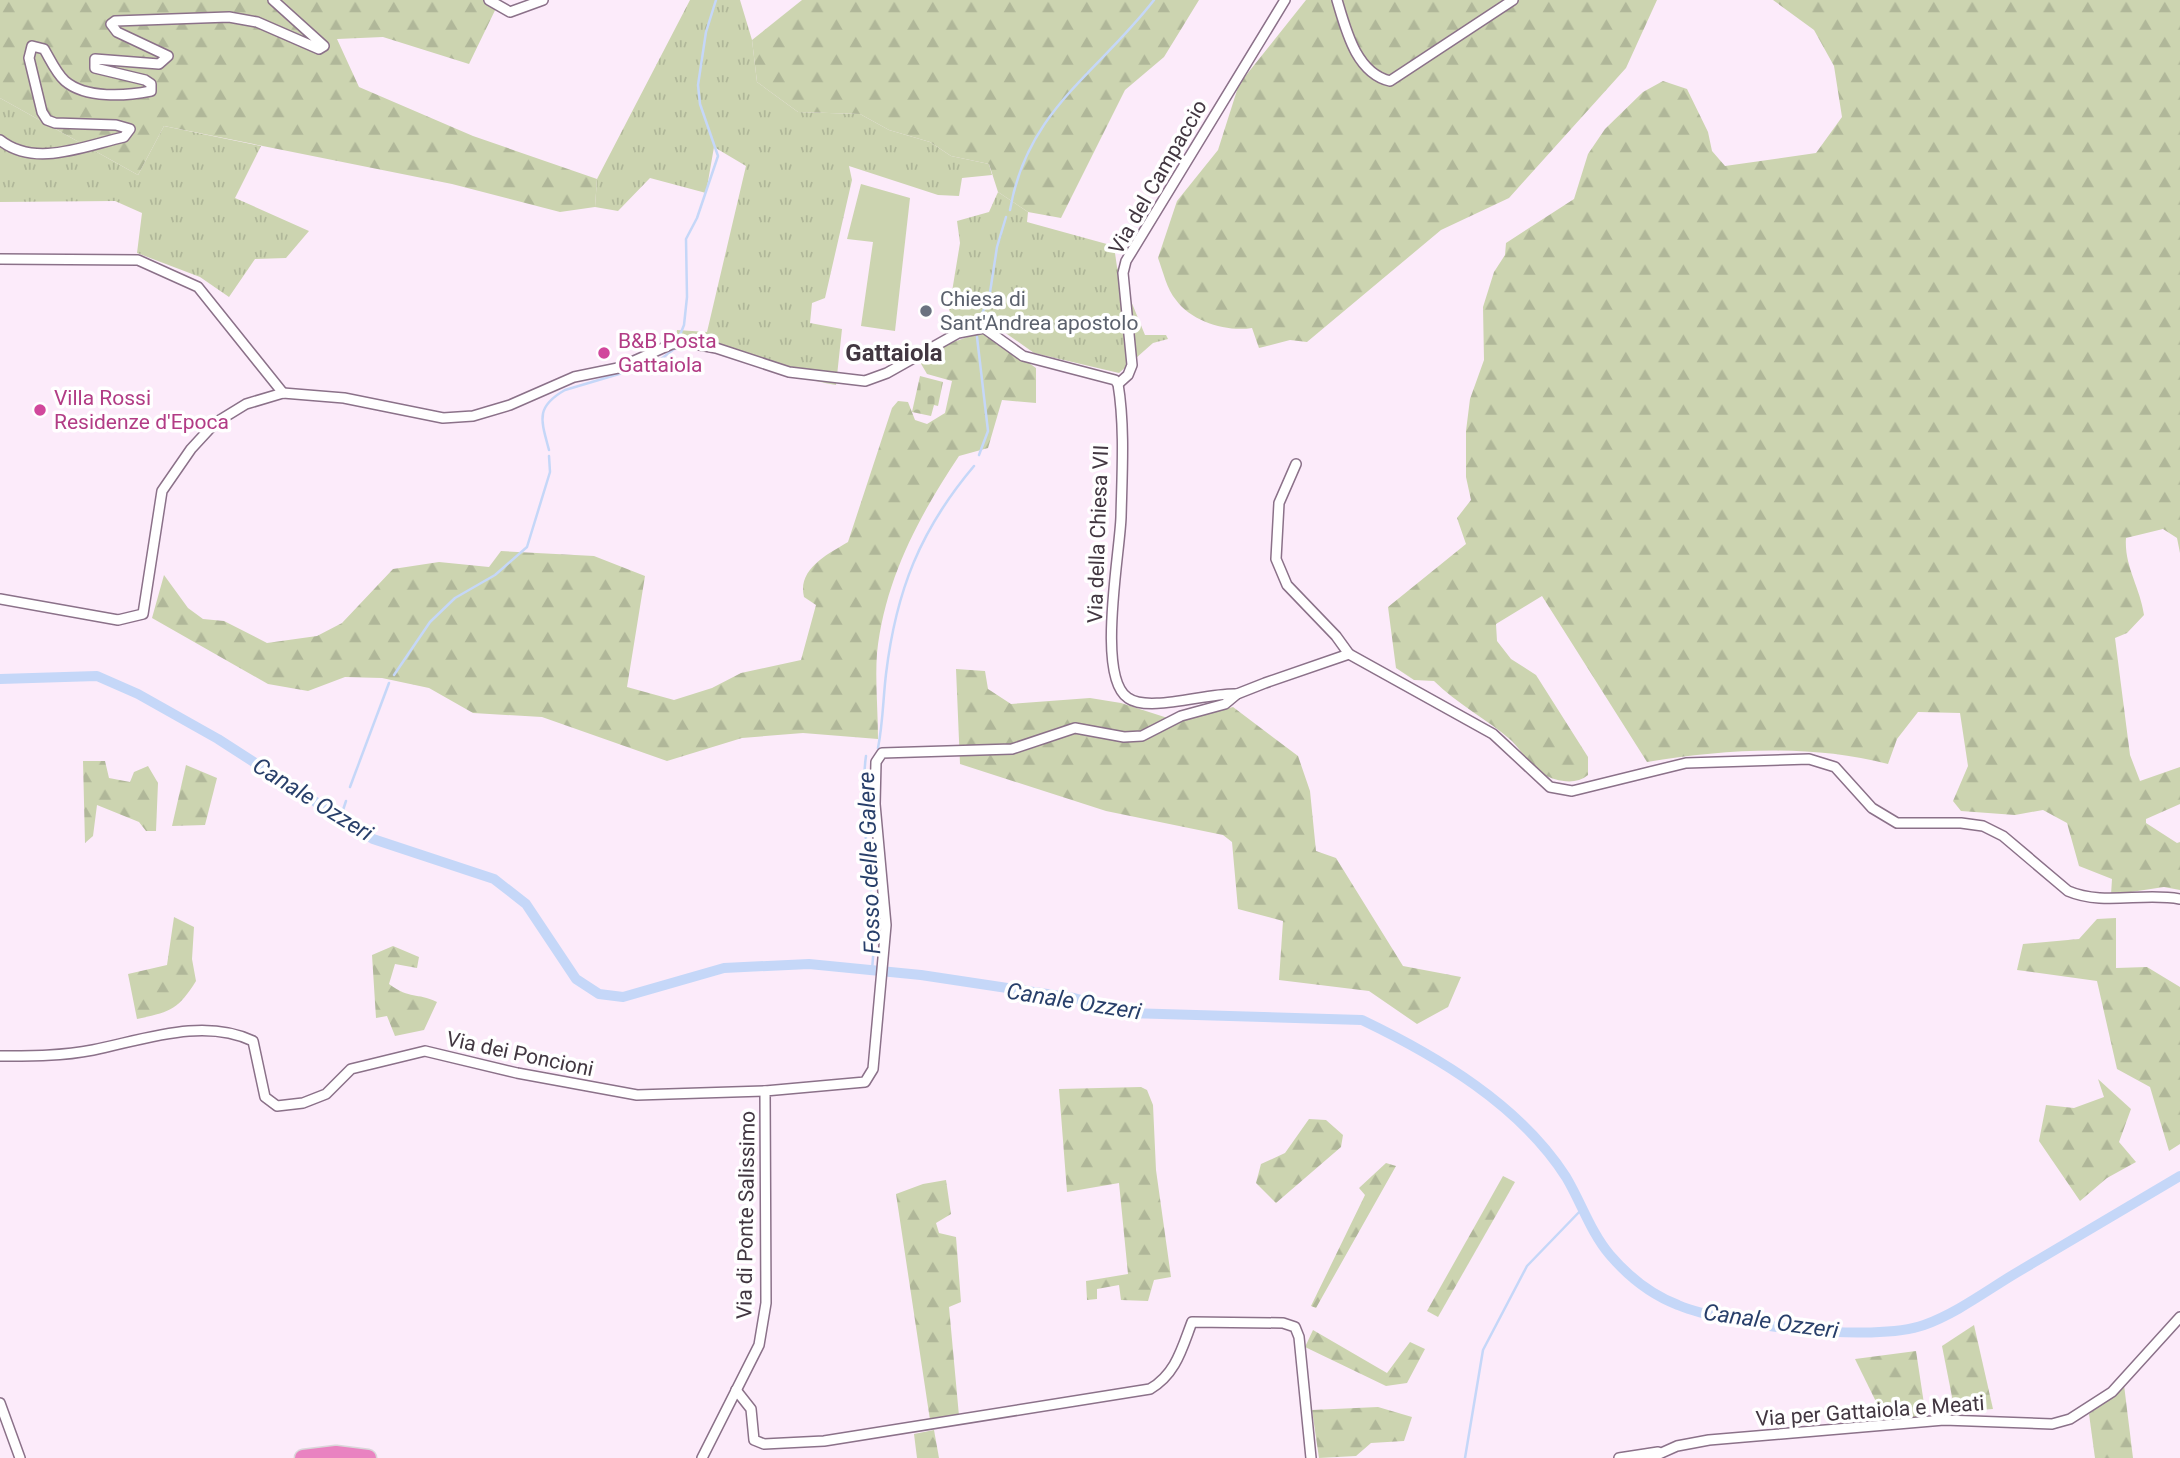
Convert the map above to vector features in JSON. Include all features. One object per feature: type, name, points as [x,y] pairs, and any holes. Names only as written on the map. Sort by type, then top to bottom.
[{"type":"highway","points":[[303,1458],[337,1454],[368,1458]]},
{"type":"street","points":[[0,140],[16,151],[37,155],[124,137],[129,133],[130,129],[116,125],[55,123],[47,120],[42,112],[29,58],[32,46],[44,49],[63,80],[86,91],[137,94],[151,91],[151,84],[145,80],[95,68],[95,59],[159,64],[168,56],[117,32],[111,24],[116,21],[229,17],[257,22],[319,49],[324,46],[273,0]]},
{"type":"street","points":[[489,0],[510,12],[543,0]]},
{"type":"street","name":"Via del Campaccio","points":[[1118,384],[1128,375],[1132,365],[1124,285],[1126,261],[1285,0]]},
{"type":"street","points":[[1337,0],[1359,60],[1375,75],[1390,81],[1513,0]]},
{"type":"street","points":[[0,259],[138,260],[187,279],[198,287],[283,393]]},
{"type":"street","points":[[0,599],[118,621],[143,614],[162,491],[191,449],[215,424],[246,404],[283,393],[344,398],[443,418],[473,416],[510,405],[573,377],[618,368],[672,344],[684,342],[716,348],[789,372],[865,381],[887,373],[958,333],[984,328],[1023,356],[1115,380],[1118,384]]},
{"type":"street","name":"Via della Chiesa VII","points":[[1118,384],[1121,519],[1111,629],[1117,686],[1128,699],[1146,704],[1219,693],[1237,694]]},
{"type":"street","points":[[1296,464],[1279,503],[1278,566],[1287,585],[1336,636],[1349,654],[1493,734],[1532,773],[1560,790],[1572,791],[1686,763],[1809,758],[1835,767],[1872,808],[1897,823],[1961,823],[1983,826],[2003,836],[2068,891],[2081,897],[2100,899],[2158,894],[2180,899]]},
{"type":"street","points":[[1237,694],[1349,654]]},
{"type":"street","name":"Via di Ponte Salissimo","points":[[702,1458],[760,1345],[766,1303],[765,1091],[865,1082],[873,1069],[886,925],[875,804],[879,754],[895,751],[1012,749],[1075,728],[1124,737],[1142,736],[1181,716],[1226,704],[1237,694]]},
{"type":"street","name":"Via dei Poncioni","points":[[0,1056],[91,1050],[162,1033],[228,1032],[253,1041],[265,1097],[277,1107],[303,1103],[326,1094],[351,1069],[425,1051],[517,1073],[638,1095],[765,1091]]},
{"type":"street","name":"Via per Gattaiola e Meati","points":[[1650,1458],[1709,1440],[1944,1420],[2052,1424],[2070,1419],[2112,1392],[2180,1317]]},
{"type":"street","points":[[736,1390],[751,1409],[754,1440],[764,1444],[824,1441],[1150,1388],[1165,1380],[1177,1362],[1192,1322],[1283,1323],[1295,1327],[1298,1337],[1311,1458]]},
{"type":"street","points":[[0,1403],[20,1458]]},
{"type":"street","points":[[1619,1458],[1664,1452]]},
{"type":"green space","points":[[0,0],[500,0],[469,64],[383,37],[337,39],[359,87],[473,136],[597,179],[595,207],[560,212],[452,184],[164,126],[138,175],[0,98]]},
{"type":"green space","points":[[690,0],[740,0],[752,40],[757,82],[798,112],[860,114],[889,130],[930,142],[951,156],[989,164],[992,175],[962,178],[959,196],[938,195],[849,166],[852,180],[825,298],[812,303],[810,323],[842,329],[836,385],[712,352],[675,348],[677,330],[707,332],[746,166],[714,147],[706,193],[650,178],[618,211],[595,207],[597,179]]},
{"type":"green space","points":[[802,0],[1199,0],[1164,57],[1125,90],[1061,218],[1028,212],[998,192],[989,164],[951,156],[930,142],[889,130],[860,114],[798,112],[757,82],[752,40]]},
{"type":"green space","points":[[1306,0],[1657,0],[1626,68],[1509,198],[1441,230],[1307,342],[1290,340],[1259,348],[1252,328],[1221,327],[1200,320],[1183,308],[1170,291],[1158,258],[1177,201],[1218,150],[1239,84]]},
{"type":"green space","points":[[1773,0],[2180,0],[2180,553],[2177,538],[2163,529],[2126,538],[2127,558],[2144,615],[2127,633],[2115,638],[2130,755],[2140,781],[2180,767],[2180,804],[2146,819],[2146,823],[2177,843],[2180,842],[2180,890],[2164,887],[2111,895],[2112,879],[2079,866],[2067,823],[2043,810],[2015,815],[1961,811],[1953,801],[1968,766],[1960,713],[1918,712],[1897,739],[1888,764],[1829,753],[1799,751],[1707,754],[1647,762],[1542,596],[1496,624],[1497,641],[1511,659],[1536,675],[1588,757],[1588,775],[1565,781],[1553,779],[1538,771],[1512,741],[1434,681],[1414,680],[1396,668],[1388,607],[1466,544],[1457,518],[1471,500],[1466,477],[1466,431],[1470,399],[1484,360],[1483,307],[1494,272],[1505,255],[1506,243],[1574,199],[1588,154],[1605,129],[1643,92],[1663,81],[1687,89],[1708,132],[1712,151],[1725,166],[1816,153],[1842,117],[1834,66],[1814,30]]},
{"type":"green space","points":[[0,98],[138,175],[164,126],[261,146],[235,198],[309,231],[286,258],[255,259],[229,297],[200,277],[137,253],[142,213],[115,201],[0,202]]},
{"type":"green space","points":[[861,184],[910,198],[895,331],[861,326],[873,242],[847,239]]},
{"type":"green space","points":[[998,192],[1028,212],[1027,222],[1114,246],[1117,267],[1145,335],[1166,335],[1168,339],[1153,343],[1119,373],[1034,353],[987,320],[960,328],[949,310],[960,243],[957,221],[989,212]]},
{"type":"green space","points":[[984,331],[1036,368],[1036,403],[1002,400],[988,448],[959,456],[930,502],[906,549],[888,599],[877,653],[878,739],[803,733],[742,738],[667,761],[542,717],[473,713],[429,688],[382,678],[345,677],[308,691],[268,684],[152,618],[164,575],[188,608],[203,619],[224,621],[267,643],[317,636],[342,623],[393,569],[439,562],[489,567],[501,551],[594,556],[645,576],[627,687],[674,700],[712,688],[741,673],[801,660],[816,605],[804,597],[805,578],[816,564],[848,542],[892,408],[898,401],[908,402],[915,420],[927,424],[945,413],[952,381],[927,374],[920,362],[948,344]]},
{"type":"green space","points":[[920,376],[943,382],[938,406],[934,405],[931,416],[912,412]]},
{"type":"green space","points":[[956,669],[985,671],[988,689],[1011,704],[1090,698],[1121,703],[1177,721],[1233,707],[1298,756],[1310,791],[1316,851],[1336,858],[1403,966],[1461,977],[1448,1007],[1417,1024],[1369,991],[1279,980],[1283,921],[1238,909],[1232,842],[1223,835],[1106,811],[960,764]]},
{"type":"green space","points":[[83,761],[105,761],[109,778],[130,782],[134,772],[148,766],[158,783],[156,831],[146,831],[139,822],[97,805],[93,836],[85,843]]},
{"type":"green space","points":[[186,765],[217,778],[205,825],[172,826]]},
{"type":"green space","points":[[174,917],[194,927],[192,959],[196,981],[184,998],[172,1008],[137,1019],[128,974],[167,965]]},
{"type":"green space","points":[[2116,918],[2116,968],[2147,967],[2180,987],[2180,1144],[2169,1151],[2150,1087],[2117,1069],[2097,981],[2017,970],[2023,944],[2079,939],[2097,919]]},
{"type":"green space","points":[[393,946],[419,957],[417,968],[395,964],[389,984],[408,994],[437,1002],[424,1030],[395,1036],[387,1016],[376,1018],[372,955]]},
{"type":"green space","points":[[2098,1079],[2131,1109],[2119,1142],[2136,1162],[2107,1178],[2080,1201],[2039,1141],[2046,1105],[2074,1108],[2104,1097]]},
{"type":"green space","points":[[1141,1087],[1147,1090],[1153,1105],[1156,1170],[1171,1277],[1154,1280],[1148,1301],[1121,1300],[1119,1285],[1097,1289],[1097,1299],[1087,1300],[1086,1281],[1128,1274],[1119,1183],[1067,1192],[1059,1089]]},
{"type":"green space","points":[[1309,1119],[1326,1120],[1343,1135],[1341,1147],[1276,1203],[1256,1183],[1261,1164],[1285,1153]]},
{"type":"green space","points":[[1386,1163],[1396,1166],[1316,1308],[1311,1306],[1365,1195],[1359,1188]]},
{"type":"green space","points":[[1503,1176],[1515,1182],[1438,1317],[1427,1311]]},
{"type":"green space","points":[[946,1180],[951,1214],[936,1223],[939,1233],[956,1237],[961,1302],[949,1307],[959,1416],[930,1420],[896,1194],[923,1184]]},
{"type":"green space","points":[[1974,1325],[1993,1409],[1955,1412],[1942,1346]]},
{"type":"green space","points":[[1313,1330],[1387,1373],[1410,1342],[1425,1349],[1407,1383],[1386,1386],[1305,1347]]},
{"type":"green space","points":[[1916,1351],[1926,1417],[1885,1420],[1855,1359]]},
{"type":"green space","points":[[2124,1385],[2133,1458],[2095,1458],[2089,1414]]},
{"type":"green space","points":[[1378,1407],[1412,1417],[1404,1441],[1371,1443],[1356,1456],[1319,1458],[1312,1410]]},
{"type":"green space","points":[[934,1430],[939,1458],[917,1458],[914,1434]]},
{"type":"waterway","points":[[680,335],[684,325],[687,297],[686,239],[697,218],[718,156],[700,104],[698,85],[706,32],[716,0]]},
{"type":"waterway","name":"Fosso delle Galere","points":[[1010,210],[1019,175],[1032,145],[1048,119],[1154,0]]},
{"type":"waterway","name":"Fosso delle Galere","points":[[976,326],[989,299],[997,247],[1006,217]]},
{"type":"waterway","name":"Fosso delle Galere","points":[[977,337],[988,431],[979,455]]},
{"type":"waterway","points":[[549,450],[543,415],[555,396],[565,390],[656,363],[674,349]]},
{"type":"waterway","points":[[394,675],[430,622],[455,598],[495,575],[527,547],[550,472],[549,456]]},
{"type":"waterway","name":"Fosso delle Galere","points":[[878,748],[890,644],[904,589],[925,538],[955,490],[974,466]]},
{"type":"waterway","name":"Canale Ozzeri","points":[[0,679],[97,676],[138,694],[218,739],[373,839],[494,879],[526,904],[576,979],[599,994],[623,997],[724,968],[809,964],[921,975],[1074,998],[1128,1013],[1362,1020],[1419,1050],[1475,1085],[1525,1127],[1566,1177],[1603,1246],[1633,1277],[1659,1296],[1678,1305],[1730,1320],[1837,1332],[1901,1330],[1924,1325],[1960,1308],[2180,1176]]},
{"type":"waterway","points":[[350,787],[389,683]]},
{"type":"waterway","name":"Fosso delle Galere","points":[[866,756],[864,809],[873,917],[872,970]]},
{"type":"waterway","points":[[340,819],[346,801]]},
{"type":"waterway","points":[[1465,1458],[1483,1350],[1527,1266],[1583,1208]]},
{"type":"place","name":"Chiesa di Sant'Andrea apostolo","points":[[926,311]]},
{"type":"place","name":"B&B Posta Gattaiola","points":[[604,353]]},
{"type":"place","name":"Villa Rossi Residenze d'Epoca","points":[[40,410]]},
{"type":"district","name":"Gattaiola","points":[[894,353]]}]
